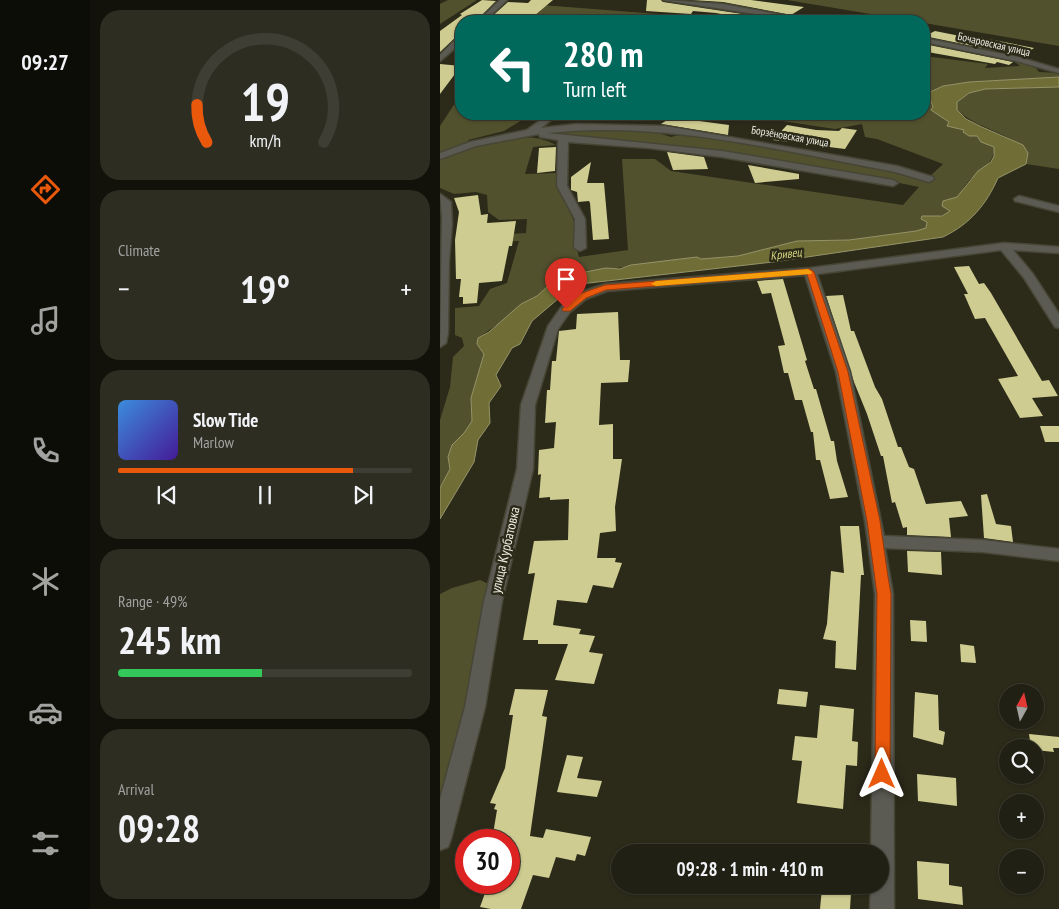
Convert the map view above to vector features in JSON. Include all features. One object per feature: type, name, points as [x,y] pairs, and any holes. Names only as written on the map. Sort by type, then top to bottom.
[{"type":"street","points":[[488,15],[504,0]]},
{"type":"street","points":[[666,0],[723,6],[776,15]]},
{"type":"street","name":"Бочаровская улица","points":[[930,41],[983,51],[1021,60],[1052,71],[1059,71]]},
{"type":"street","points":[[440,59],[455,45]]},
{"type":"street","points":[[530,132],[546,120]]},
{"type":"street","name":"Борзёновская улица","points":[[440,156],[473,144],[530,132],[577,127],[665,129],[896,168],[929,179]]},
{"type":"street","points":[[530,132],[563,139],[663,146],[763,160],[893,183]]},
{"type":"street","points":[[563,139],[562,186],[580,219],[580,248]]},
{"type":"street","points":[[440,197],[446,202],[448,221],[443,260],[443,323],[440,343]]},
{"type":"street","points":[[1019,199],[1059,209]]},
{"type":"street","points":[[1004,246],[1030,276],[1059,324]]},
{"type":"street","name":"улица Курбатовка","points":[[440,839],[475,708],[493,600],[525,469],[528,404],[552,329],[566,309],[582,296],[605,288],[810,272],[1004,246],[1059,250]]},
{"type":"street","points":[[810,272],[843,372],[876,542],[884,594],[882,909]]},
{"type":"street","points":[[876,542],[983,546],[1059,555]]},
{"type":"shaded area","points":[[448,0],[477,0],[440,24],[440,4]]},
{"type":"shaded area","points":[[787,0],[1059,0],[1059,46],[930,24],[930,15],[876,15]]},
{"type":"shaded area","points":[[529,4],[670,15],[522,15]]},
{"type":"shaded area","points":[[930,57],[988,64],[985,68],[1020,66],[1015,62],[1005,60],[1009,58],[1036,68],[1039,72],[1059,73],[1059,77],[969,82],[943,86],[930,92]]},
{"type":"shaded area","points":[[1059,87],[1059,169],[1026,164],[1028,153],[1022,146],[965,117],[957,110],[957,102],[969,93],[985,89]]},
{"type":"shaded area","points":[[930,100],[932,106],[949,122],[948,125],[965,131],[963,132],[969,136],[977,136],[981,142],[994,147],[989,163],[967,183],[951,209],[943,215],[929,217],[927,228],[849,240],[797,241],[738,256],[701,259],[697,257],[612,269],[561,272],[537,296],[521,304],[505,319],[478,338],[477,344],[484,354],[471,398],[472,421],[464,433],[452,445],[448,457],[450,469],[440,488],[440,420],[450,387],[453,357],[464,346],[462,338],[455,335],[455,308],[479,306],[490,289],[507,283],[519,241],[488,242],[486,236],[526,233],[527,219],[499,220],[488,212],[487,195],[476,192],[454,194],[440,188],[440,158],[467,148],[514,138],[529,137],[556,145],[533,147],[525,174],[557,173],[557,186],[575,223],[575,241],[579,257],[628,250],[622,159],[655,159],[671,171],[903,205],[919,187],[743,156],[565,137],[562,133],[570,129],[652,131],[671,137],[683,134],[774,147],[835,157],[925,181],[943,164],[877,139],[865,137],[862,124],[835,129],[775,120],[930,120]]},
{"type":"shaded area","points":[[455,103],[455,120],[522,120],[504,131],[468,140],[469,142],[440,152],[440,126]]},
{"type":"shaded area","points":[[480,580],[493,586],[440,817],[440,594],[452,588]]},
{"type":"water","name":"Кривец","points":[[1059,77],[1059,87],[985,89],[969,93],[957,102],[957,110],[966,119],[1023,145],[1028,153],[1026,164],[998,178],[988,197],[969,220],[943,237],[773,262],[580,284],[565,293],[532,321],[520,344],[512,348],[496,375],[501,386],[489,403],[490,423],[478,440],[474,462],[440,519],[440,488],[450,469],[448,457],[452,445],[464,433],[472,421],[471,398],[484,354],[477,344],[478,338],[489,332],[521,304],[537,296],[556,279],[556,274],[561,272],[585,272],[606,268],[620,269],[631,265],[697,257],[701,259],[738,256],[797,241],[849,240],[926,228],[927,222],[921,219],[922,216],[942,216],[950,211],[942,206],[943,201],[957,197],[978,171],[991,162],[994,156],[994,147],[981,142],[977,136],[969,136],[963,132],[964,130],[947,126],[949,122],[931,110],[933,107],[930,92],[943,86],[969,82]]},
{"type":"building","points":[[482,0],[496,1],[482,15],[460,14]]},
{"type":"building","points":[[531,0],[553,0],[535,15],[494,15],[508,2],[528,3]]},
{"type":"building","points":[[647,0],[661,0],[663,2],[749,15],[726,15],[693,11],[691,14],[646,11]]},
{"type":"building","points":[[691,0],[751,0],[804,7],[791,15],[723,2]]},
{"type":"building","points":[[455,20],[455,38],[440,52],[440,31]]},
{"type":"building","points":[[935,31],[970,38],[973,36],[1034,48],[1022,56],[930,37],[930,33]]},
{"type":"building","points":[[930,45],[1013,62],[1009,65],[997,62],[995,64],[930,52]]},
{"type":"building","points":[[440,64],[455,65],[455,74],[440,94]]},
{"type":"building","points":[[667,120],[700,120],[729,125],[728,135],[661,124]]},
{"type":"building","points":[[787,125],[816,130],[839,131],[842,128],[857,130],[845,149],[773,140]]},
{"type":"building","points":[[556,147],[555,171],[537,173],[539,148]]},
{"type":"building","points":[[667,152],[704,157],[708,169],[673,170]]},
{"type":"building","points":[[591,162],[587,183],[604,183],[609,239],[593,240],[590,203],[589,201],[578,202],[577,192],[571,190],[571,177]]},
{"type":"building","points":[[748,165],[799,174],[799,179],[755,183]]},
{"type":"building","points":[[478,195],[481,215],[488,214],[487,223],[516,221],[512,246],[509,246],[502,281],[479,283],[477,303],[463,304],[463,297],[459,297],[461,279],[456,279],[455,240],[459,212],[454,198]]},
{"type":"building","points":[[969,266],[979,284],[984,283],[991,293],[1042,381],[1049,380],[1058,396],[1032,398],[1043,416],[1020,418],[998,379],[1018,376],[985,318],[975,319],[964,294],[968,294],[954,267]]},
{"type":"building","points":[[783,279],[807,360],[805,361],[814,389],[816,389],[831,441],[834,441],[837,461],[848,497],[830,499],[820,460],[816,460],[813,432],[811,432],[802,400],[795,400],[788,373],[784,373],[778,346],[785,345],[771,293],[762,294],[757,281]]},
{"type":"building","points":[[843,295],[851,331],[854,331],[875,387],[882,399],[898,447],[901,447],[909,467],[914,469],[926,504],[961,501],[968,516],[949,518],[951,537],[907,535],[907,527],[903,528],[895,502],[892,503],[883,456],[881,456],[854,382],[826,296]]},
{"type":"building","points":[[618,312],[620,360],[630,360],[628,382],[601,383],[599,425],[613,424],[613,459],[622,459],[615,507],[616,531],[600,533],[597,558],[616,558],[615,562],[622,563],[613,588],[593,585],[587,603],[557,600],[553,625],[581,629],[579,634],[595,636],[589,652],[603,654],[594,684],[555,680],[568,644],[538,644],[538,640],[523,640],[535,573],[528,574],[534,541],[568,540],[569,499],[550,500],[550,497],[539,498],[541,474],[538,475],[539,450],[554,448],[556,422],[545,423],[547,390],[550,390],[552,361],[556,361],[559,331],[576,329],[577,314]]},
{"type":"building","points":[[1040,426],[1059,426],[1059,442],[1045,442]]},
{"type":"building","points":[[987,494],[996,524],[1011,526],[1013,542],[984,538],[981,495]]},
{"type":"building","points":[[840,526],[859,526],[864,575],[861,575],[856,670],[835,668],[836,641],[823,639],[827,624],[831,571],[844,573]]},
{"type":"building","points":[[907,551],[941,552],[942,575],[908,572]]},
{"type":"building","points":[[910,620],[926,621],[927,642],[911,641]]},
{"type":"building","points":[[960,644],[974,646],[976,663],[961,662]]},
{"type":"building","points":[[515,689],[548,690],[542,716],[547,717],[530,836],[543,838],[546,829],[591,837],[585,856],[577,854],[575,861],[556,857],[549,878],[533,875],[521,909],[491,909],[480,907],[485,894],[520,894],[520,829],[494,829],[497,810],[494,809],[496,804],[490,803],[505,768],[513,715],[509,715]]},
{"type":"building","points":[[779,689],[808,692],[806,707],[777,704]]},
{"type":"building","points":[[915,692],[938,695],[939,730],[945,732],[943,745],[913,737]]},
{"type":"building","points":[[820,705],[854,709],[852,741],[858,742],[857,766],[846,765],[843,809],[797,803],[802,761],[792,760],[795,736],[817,738]]},
{"type":"building","points":[[1029,734],[1059,737],[1059,748],[1053,748],[1054,752],[1044,751],[1044,739],[1030,739]]},
{"type":"building","points":[[567,755],[583,757],[577,778],[602,781],[597,797],[557,792]]},
{"type":"building","points":[[917,774],[956,778],[957,806],[918,801]]},
{"type":"building","points":[[917,861],[949,864],[949,885],[962,887],[963,905],[918,899]]},
{"type":"building","points":[[821,894],[851,894],[850,909],[820,909]]},
{"type":"slow traffic","points":[[656,284],[808,272]]},
{"type":"route","points":[[566,309],[582,296],[605,288],[810,272],[843,372],[873,521],[882,577],[884,594],[882,774]]}]
